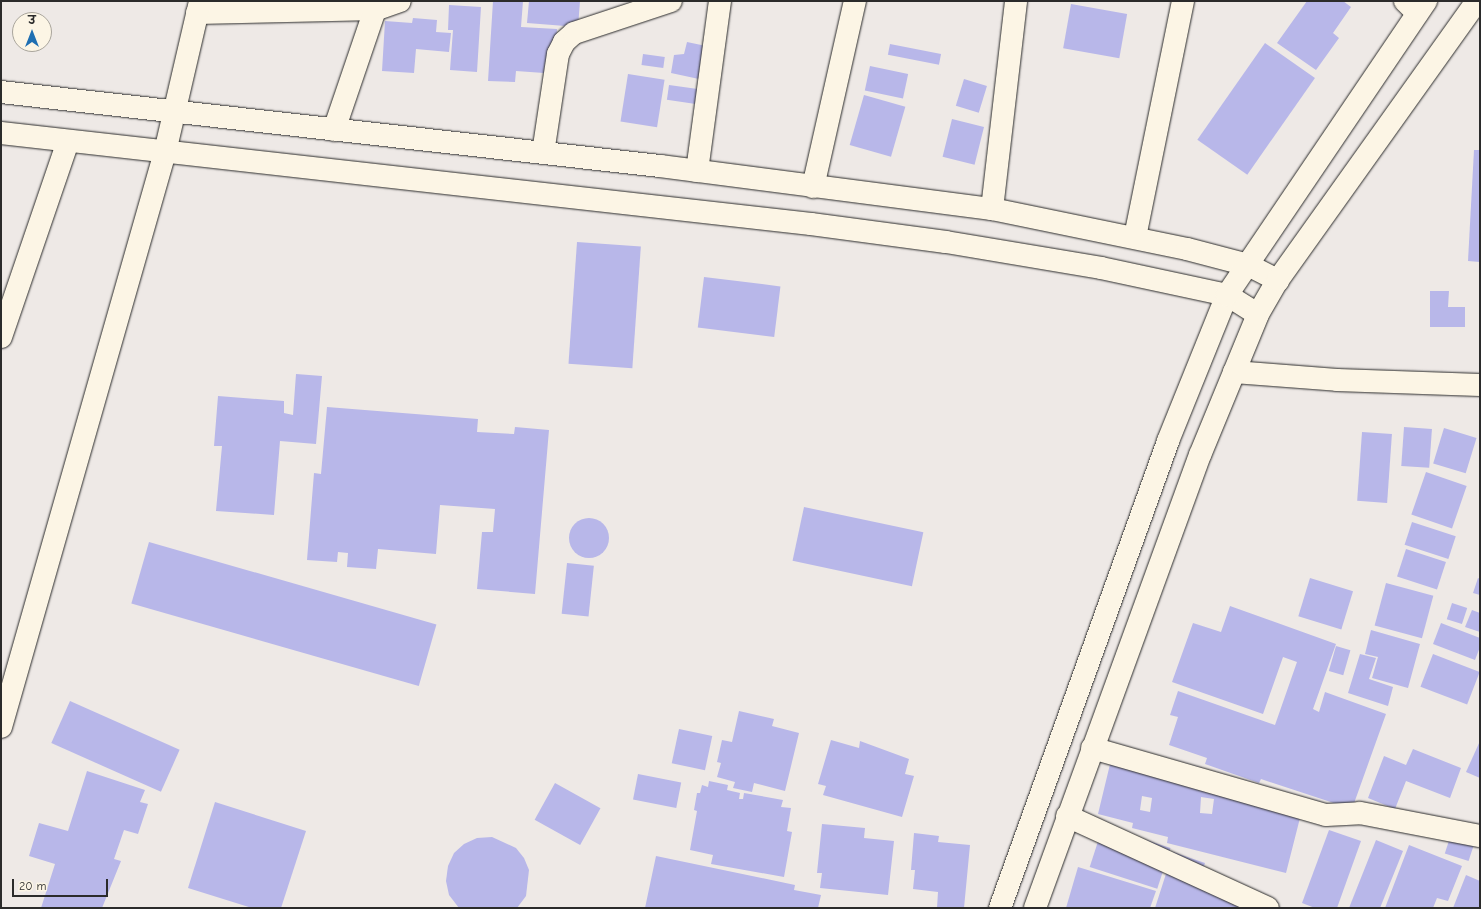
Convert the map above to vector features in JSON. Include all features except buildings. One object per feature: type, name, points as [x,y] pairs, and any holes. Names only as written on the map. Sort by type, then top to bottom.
[{"type":"main road","points":[[2,720],[165,152],[198,7],[377,5],[400,1]]},
{"type":"main road","points":[[543,153],[558,54],[564,42],[574,33],[671,1]]},
{"type":"main road","points":[[697,171],[720,1]]},
{"type":"main road","points":[[813,187],[855,1]]},
{"type":"main road","points":[[992,209],[1016,1]]},
{"type":"main road","points":[[1135,237],[1183,1]]},
{"type":"main road","points":[[1035,908],[1067,816],[1200,455],[1258,314],[1278,280],[1477,1]]},
{"type":"main road","points":[[334,130],[377,5]]},
{"type":"main road","points":[[1000,908],[1168,441],[1226,296],[1248,265],[1416,5]]},
{"type":"main road","points":[[1,92],[174,113],[697,171],[992,209],[1135,237],[1248,265],[1278,280]]},
{"type":"main road","points":[[1,133],[811,224],[938,241],[1101,268],[1226,296],[1258,314]]},
{"type":"main road","points":[[3,325],[68,141]]},
{"type":"main road","points":[[1234,372],[1337,380],[1480,385]]},
{"type":"main road","points":[[1092,748],[1326,815],[1360,812],[1480,836]]},
{"type":"main road","points":[[1067,816],[1268,908]]}]
